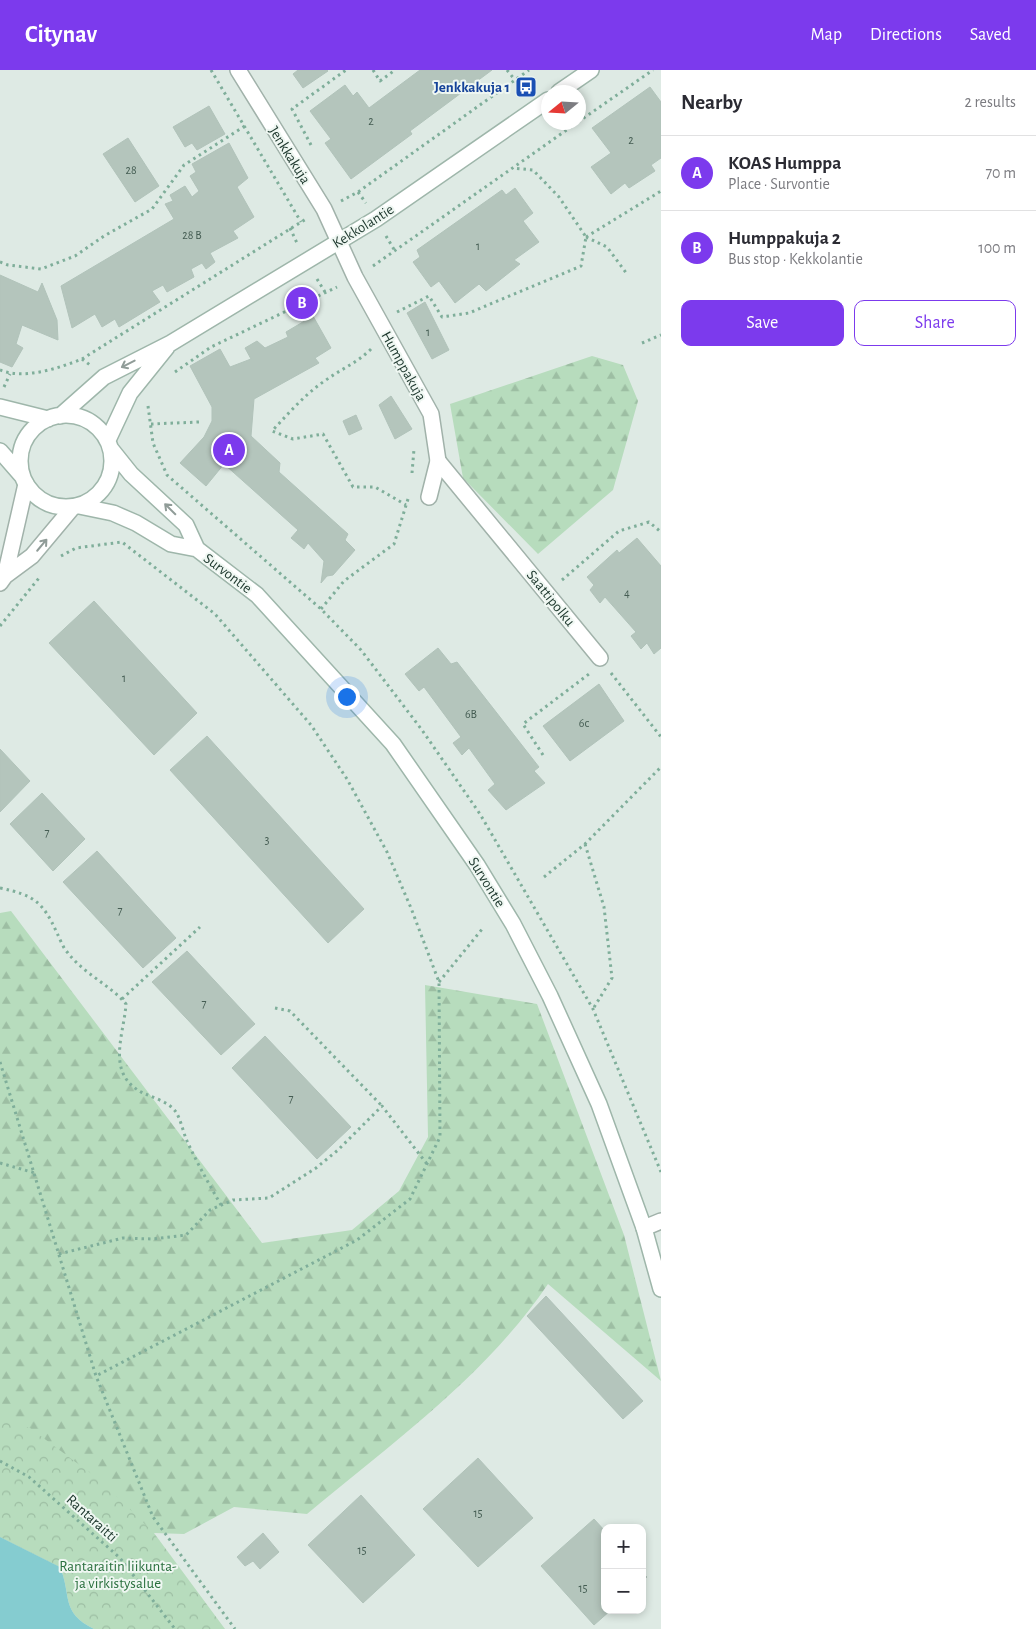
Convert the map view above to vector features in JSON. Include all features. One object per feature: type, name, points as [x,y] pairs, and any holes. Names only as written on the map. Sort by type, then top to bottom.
[{"type":"main road","name":"Jenkkakuja","points":[[238,70],[324,209],[338,242]]},
{"type":"main road","points":[[569,85],[591,70]]},
{"type":"main road","name":"Kekkolantie","points":[[54,417],[104,376],[171,342],[376,219],[541,105]]},
{"type":"main road","name":"Humppakuja","points":[[338,242],[430,414],[438,461],[429,497]]},
{"type":"main road","name":"Kekkolantie","points":[[109,445],[130,393],[171,342]]},
{"type":"main road","points":[[0,406],[54,417],[83,418],[93,423],[109,445],[113,464],[110,478],[103,490],[92,500],[76,507],[59,508],[46,503],[34,495],[0,451]]},
{"type":"main road","points":[[2,580],[24,480],[20,462],[22,449],[28,436],[37,426],[54,417]]},
{"type":"main road","name":"Survontie","points":[[109,445],[131,474],[186,525],[197,549]]},
{"type":"main road","name":"Saattipolku","points":[[438,461],[602,660]]},
{"type":"main road","points":[[2,580],[32,556],[76,507]]},
{"type":"main road","name":"Survontie","points":[[76,507],[113,513],[136,523],[171,544],[197,549],[257,594],[393,744],[477,865],[513,924],[550,996],[599,1104],[644,1228],[661,1288]]},
{"type":"main road","points":[[644,1228],[661,1221]]},
{"type":"path","points":[[211,70],[301,222]]},
{"type":"path","points":[[316,153],[292,109],[346,70]]},
{"type":"path","points":[[373,70],[380,82],[395,70]]},
{"type":"path","points":[[507,70],[515,80]]},
{"type":"path","points":[[586,116],[653,70]]},
{"type":"path","points":[[0,262],[8,265],[41,269],[75,256],[104,236],[152,208],[184,165],[244,127]]},
{"type":"path","points":[[513,168],[533,170],[559,197],[586,237],[607,247],[627,274]]},
{"type":"path","points":[[394,313],[429,296],[442,318],[469,313],[581,266],[586,237],[660,192]]},
{"type":"path","points":[[337,193],[343,199]]},
{"type":"path","points":[[337,287],[343,291]]},
{"type":"path","points":[[642,343],[661,335]]},
{"type":"path","points":[[378,342],[359,361],[327,379],[303,397],[272,431],[293,440],[323,434],[352,487],[375,487],[406,505]]},
{"type":"path","points":[[151,424],[199,422]]},
{"type":"path","points":[[412,474],[414,444]]},
{"type":"path","points":[[321,608],[344,581],[394,544],[410,493]]},
{"type":"path","points":[[546,592],[619,531],[649,522],[661,532]]},
{"type":"path","points":[[39,548],[54,559],[76,548],[122,542],[215,614],[311,725],[347,779],[387,852],[439,982],[440,1137],[410,1199],[357,1240],[96,1376]]},
{"type":"path","points":[[0,626],[42,574]]},
{"type":"path","points":[[543,756],[523,724],[602,660],[661,737]]},
{"type":"path","points":[[544,877],[585,844],[661,768]]},
{"type":"path","points":[[585,844],[604,907],[612,978],[593,1009]]},
{"type":"path","points":[[0,888],[14,891],[41,903],[50,916],[67,953],[82,968],[115,991],[126,1004],[119,1039],[118,1058],[127,1080],[141,1092],[162,1101],[176,1112],[202,1172],[221,1204]]},
{"type":"path","points":[[122,999],[200,927]]},
{"type":"path","points":[[439,982],[483,928]]},
{"type":"path","points":[[275,1008],[290,1011],[382,1106],[427,1164]]},
{"type":"path","points":[[0,1062],[96,1376],[153,1517],[235,1629]]},
{"type":"path","points":[[59,1254],[123,1238],[152,1240],[186,1235],[210,1210],[221,1204],[233,1200],[269,1198],[316,1168],[338,1150],[382,1106]]},
{"type":"path","points":[[0,1163],[35,1173]]},
{"type":"path","name":"Rantaraitti","points":[[0,1461],[29,1477],[120,1558],[175,1629]]},
{"type":"green space","points":[[592,356],[623,365],[638,401],[613,490],[538,554],[463,478],[450,404]]},
{"type":"green space","points":[[11,911],[262,1243],[352,1230],[399,1191],[428,1137],[425,985],[537,1004],[624,1235],[661,1381],[548,1284],[523,1318],[466,1379],[404,1435],[307,1514],[234,1507],[184,1534],[154,1533],[60,1567],[0,1537],[0,913]]},
{"type":"green space","name":"Rantaraitin liikunta- ja virkistysalue","points":[[0,1419],[30,1428],[101,1481],[154,1533],[225,1629],[94,1629],[83,1623],[71,1610],[60,1567],[0,1537]]},
{"type":"water","points":[[0,1537],[60,1567],[71,1610],[83,1623],[94,1629],[0,1629]]},
{"type":"building","points":[[298,70],[328,71],[303,88],[293,74]]},
{"type":"building","points":[[420,70],[492,70],[410,131],[412,134],[351,179],[325,143],[331,139],[310,111],[345,85],[353,96],[357,92],[369,108]]},
{"type":"building","points":[[650,87],[661,102],[661,158],[651,165],[655,171],[629,188],[625,183],[611,194],[591,167],[611,153],[592,128]]},
{"type":"building","points":[[209,106],[225,134],[197,150],[192,143],[185,147],[173,127]]},
{"type":"building","points":[[128,138],[159,186],[135,202],[103,154]]},
{"type":"building","points":[[229,143],[248,178],[237,187],[254,217],[233,231],[238,238],[210,253],[215,262],[206,269],[202,263],[191,269],[194,277],[167,292],[163,285],[152,291],[160,302],[119,327],[115,319],[102,327],[95,314],[72,328],[61,286],[174,219],[165,204],[173,201],[170,195],[185,186],[192,197],[199,191],[190,176],[196,172],[192,164]]},
{"type":"building","points":[[515,188],[533,213],[523,221],[539,242],[514,260],[520,264],[486,291],[479,284],[455,303],[439,281],[431,287],[413,262],[420,257],[417,250],[502,190],[506,195]]},
{"type":"building","points":[[0,275],[38,292],[42,283],[57,320],[58,340],[22,325],[16,344],[23,348],[12,367],[0,362]]},
{"type":"building","points":[[425,302],[449,350],[432,359],[407,313]]},
{"type":"building","points":[[313,316],[331,348],[315,358],[319,363],[254,399],[251,436],[280,463],[279,472],[348,534],[345,540],[355,550],[333,575],[327,576],[321,583],[324,561],[308,543],[304,549],[291,538],[298,530],[224,464],[206,486],[180,463],[204,437],[212,421],[212,407],[190,366],[220,349],[230,367],[251,359],[245,348],[257,341],[265,348],[288,337],[286,332]]},
{"type":"building","points":[[391,396],[412,429],[395,439],[379,405]]},
{"type":"building","points":[[356,415],[362,429],[349,435],[343,421]]},
{"type":"building","points":[[637,538],[661,566],[661,648],[654,654],[647,643],[641,649],[631,636],[636,632],[605,597],[600,603],[590,590],[594,585],[587,577],[617,550],[619,553]]},
{"type":"building","points":[[94,601],[197,713],[154,755],[49,643]]},
{"type":"building","points":[[438,648],[451,664],[457,662],[539,767],[534,771],[545,783],[506,810],[488,790],[495,784],[469,748],[462,755],[453,743],[461,737],[424,687],[419,691],[405,674]]},
{"type":"building","points":[[599,684],[624,721],[570,761],[543,726]]},
{"type":"building","points":[[207,736],[364,909],[328,943],[170,770]]},
{"type":"building","points":[[0,749],[30,781],[0,812]]},
{"type":"building","points":[[42,793],[85,839],[53,871],[10,824]]},
{"type":"building","points":[[97,851],[176,938],[143,968],[63,882]]},
{"type":"building","points":[[187,951],[255,1024],[221,1055],[152,982]]},
{"type":"building","points":[[265,1036],[351,1127],[317,1159],[232,1068]]},
{"type":"building","points":[[546,1296],[643,1401],[623,1419],[527,1316]]},
{"type":"building","points":[[478,1458],[533,1518],[478,1567],[423,1509]]},
{"type":"building","points":[[361,1495],[415,1555],[363,1603],[308,1545]]},
{"type":"building","points":[[594,1519],[601,1527],[601,1614],[606,1614],[594,1625],[541,1566]]},
{"type":"building","points":[[263,1533],[279,1552],[260,1569],[253,1561],[245,1566],[237,1557]]},
{"type":"place","name":"Jenkkakuja 1","points":[[526,87]]},
{"type":"place","name":"Humppakuja 2","points":[[302,303]]},
{"type":"place","name":"KOAS Humppa","points":[[229,450]]}]
